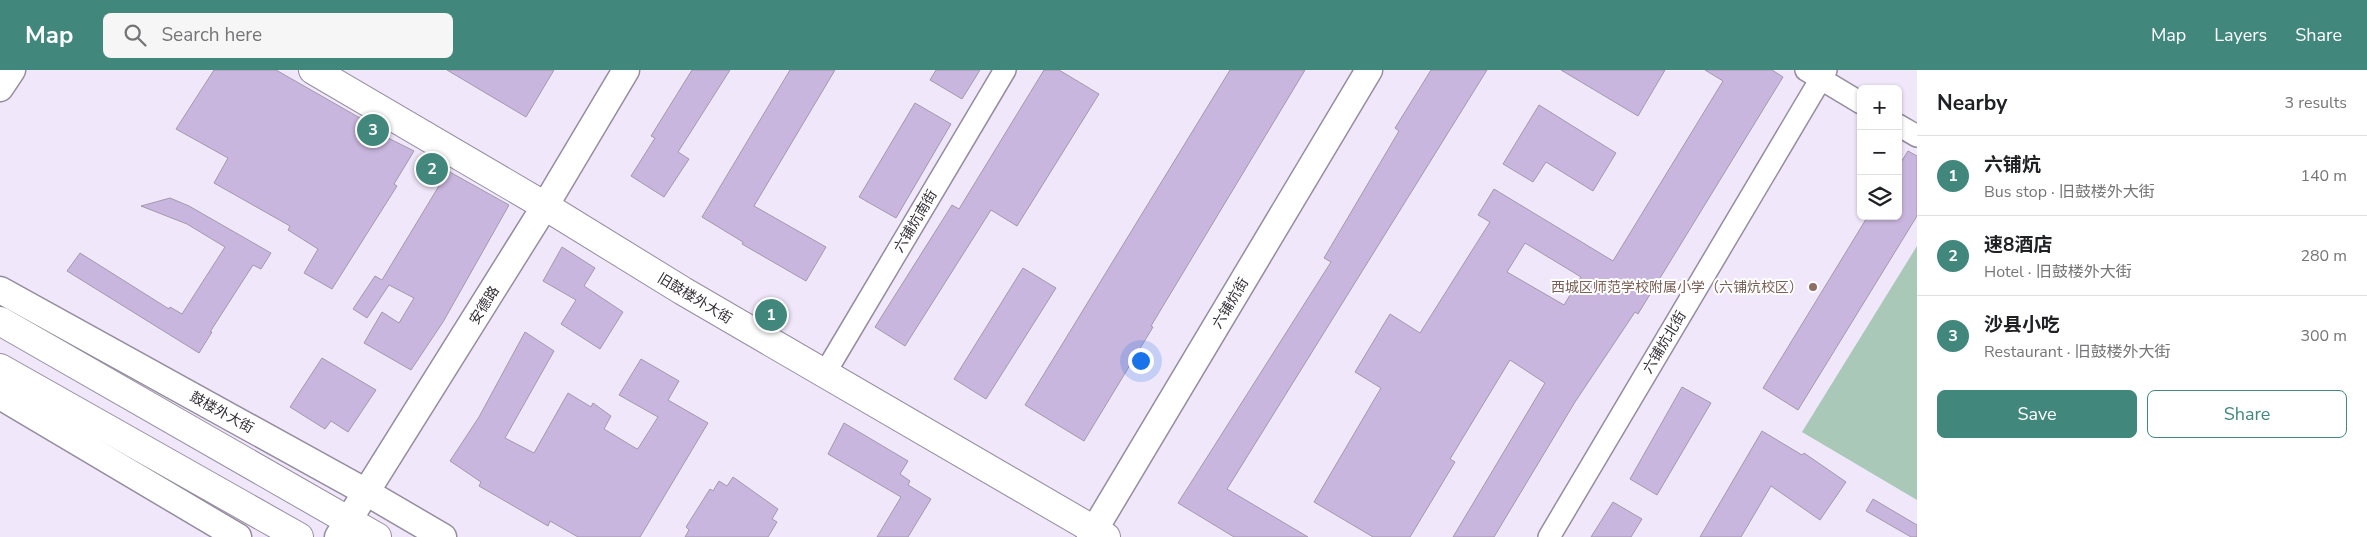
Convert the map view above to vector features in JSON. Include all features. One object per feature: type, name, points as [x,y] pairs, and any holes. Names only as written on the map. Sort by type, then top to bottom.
[{"type":"main road","name":"旧鼓楼外大街","points":[[313,70],[545,206],[682,291],[825,373],[1096,535]]},
{"type":"main road","points":[[0,321],[343,529],[377,537]]},
{"type":"main road","points":[[0,368],[299,537]]},
{"type":"street","points":[[0,88],[12,70]]},
{"type":"street","name":"安德路","points":[[343,529],[545,206],[626,70]]},
{"type":"street","name":"六铺炕南街","points":[[825,373],[1004,70]]},
{"type":"street","name":"六铺炕街","points":[[1096,535],[1369,70]]},
{"type":"street","points":[[1817,73],[1857,100]]},
{"type":"street","name":"六铺炕北街","points":[[1549,537],[1817,73]]},
{"type":"street","points":[[1902,127],[1917,136]]},
{"type":"street","name":"鼓楼外大街","points":[[0,290],[366,492],[442,537]]},
{"type":"street","points":[[0,396],[238,537]]},
{"type":"green space","points":[[1917,246],[1917,500],[1802,432]]},
{"type":"building","points":[[214,70],[276,70],[388,134],[386,137],[414,151],[394,184],[397,186],[332,289],[304,273],[318,249],[288,230],[290,226],[214,183],[228,158],[176,129]]},
{"type":"building","points":[[447,70],[554,70],[526,117]]},
{"type":"building","points":[[692,70],[730,70],[678,152],[689,159],[664,197],[631,176],[655,138],[651,136]]},
{"type":"building","points":[[790,70],[835,70],[754,206],[826,247],[806,281],[742,244],[743,242],[702,217]]},
{"type":"building","points":[[936,70],[980,70],[962,99],[930,80]]},
{"type":"building","points":[[1044,70],[1059,70],[1099,94],[1017,226],[991,210],[905,346],[875,327],[952,205],[959,209]]},
{"type":"building","points":[[1230,70],[1305,70],[1084,441],[1025,405]]},
{"type":"building","points":[[1431,70],[1487,70],[1227,489],[1308,537],[1234,537],[1178,503],[1331,262],[1324,258],[1399,131],[1395,128]]},
{"type":"building","points":[[1561,70],[1665,70],[1638,116]]},
{"type":"building","points":[[1705,70],[1772,70],[1783,77],[1638,314],[1635,312],[1575,402],[1494,537],[1453,537],[1545,383],[1510,360],[1450,459],[1455,462],[1410,537],[1373,537],[1314,502],[1381,388],[1355,372],[1390,314],[1420,333],[1490,222],[1478,215],[1494,189],[1613,261],[1723,81]],"holes":[[[1525,243],[1581,277],[1564,305],[1507,272]]]},
{"type":"building","points":[[915,103],[951,124],[896,218],[859,197]]},
{"type":"building","points":[[1539,105],[1616,153],[1593,191],[1546,162],[1533,182],[1503,164]]},
{"type":"building","points":[[1908,151],[1917,156],[1917,216],[1798,410],[1763,388],[1866,220],[1902,220],[1902,161]]},
{"type":"building","points":[[448,171],[509,205],[443,322],[411,370],[364,343],[382,312],[399,323],[414,298],[389,285],[367,318],[353,309],[375,276],[382,280]]},
{"type":"building","points":[[170,198],[189,206],[271,253],[261,269],[253,265],[210,332],[212,332],[199,353],[67,271],[80,253],[169,309],[170,307],[182,314],[225,247],[187,224],[141,206]]},
{"type":"building","points":[[562,247],[595,268],[584,286],[623,312],[600,349],[561,324],[576,300],[543,281]]},
{"type":"building","points":[[1023,268],[1056,288],[986,399],[954,379]]},
{"type":"building","points":[[525,332],[554,351],[505,438],[534,453],[568,393],[591,407],[593,403],[611,416],[604,429],[637,449],[658,417],[619,395],[641,359],[679,381],[668,400],[708,423],[640,537],[578,537],[550,521],[548,526],[479,486],[481,482],[450,461],[479,417]]},
{"type":"building","points":[[322,358],[376,390],[348,432],[331,421],[325,429],[290,407]]},
{"type":"building","points":[[1682,387],[1711,403],[1657,495],[1630,479]]},
{"type":"building","points":[[844,423],[908,461],[900,474],[910,481],[908,485],[931,499],[908,537],[877,537],[901,497],[828,454]]},
{"type":"building","points":[[1762,431],[1802,455],[1804,453],[1846,482],[1820,520],[1771,486],[1741,537],[1700,537]]},
{"type":"building","points":[[733,477],[778,509],[772,519],[777,522],[768,537],[685,537],[689,530],[686,527],[710,489],[713,491],[719,481],[727,486]]},
{"type":"building","points":[[1873,499],[1917,525],[1917,537],[1911,537],[1866,511]]},
{"type":"building","points":[[1613,502],[1642,519],[1631,537],[1591,537]]},
{"type":"place","name":"沙县小吃","points":[[373,130]]},
{"type":"place","name":"速8酒店","points":[[432,169]]},
{"type":"place","name":"西城区师范学校附属小学（六铺炕校区）","points":[[1813,287]]},
{"type":"place","name":"六铺炕","points":[[771,315]]}]
